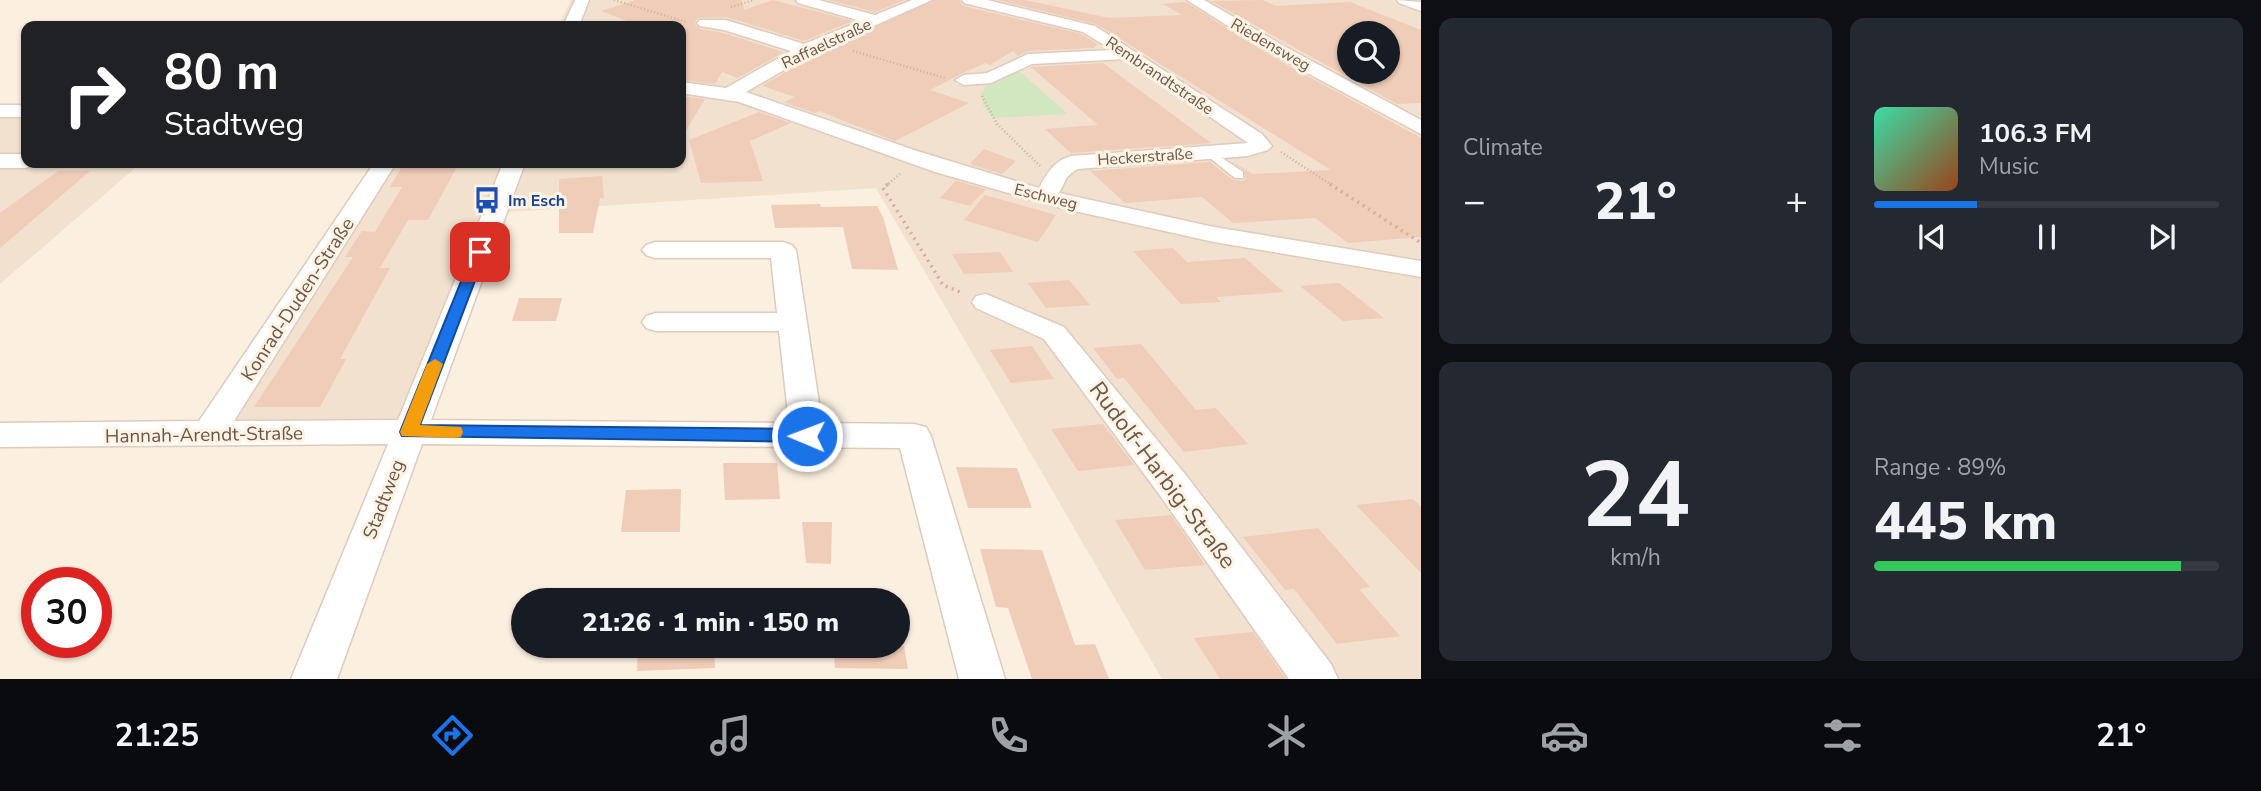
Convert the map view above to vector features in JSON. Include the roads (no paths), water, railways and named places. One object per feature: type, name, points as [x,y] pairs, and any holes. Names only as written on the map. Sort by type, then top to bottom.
[{"type":"street","points":[[573,21],[582,0]]},
{"type":"street","points":[[803,0],[875,20]]},
{"type":"street","name":"Raffaelstraße","points":[[730,93],[805,50],[925,0]]},
{"type":"street","name":"Rembrandtstraße","points":[[970,0],[1089,29],[1255,138],[1261,146]]},
{"type":"street","name":"Riedensweg","points":[[1194,0],[1278,50],[1421,128]]},
{"type":"street","points":[[1404,0],[1421,7]]},
{"type":"street","points":[[705,23],[726,25],[805,50]]},
{"type":"street","points":[[964,80],[991,78],[1028,59],[1129,54]]},
{"type":"street","name":"Eschweg","points":[[686,89],[730,93],[918,159],[1046,197],[1148,222],[1278,247],[1421,269]]},
{"type":"street","points":[[0,111],[21,111]]},
{"type":"street","name":"Heckerstraße","points":[[1046,197],[1058,173],[1070,163],[1248,150],[1261,146]]},
{"type":"street","points":[[0,161],[21,161]]},
{"type":"street","name":"Konrad-Duden-Straße","points":[[208,435],[383,168]]},
{"type":"street","name":"Stadtweg","points":[[314,679],[511,168]]},
{"type":"street","points":[[655,250],[783,250],[807,436]]},
{"type":"street","name":"Rudolf-Harbig-Straße","points":[[986,302],[1054,333],[1172,484],[1315,679]]},
{"type":"street","points":[[656,323],[792,322]]},
{"type":"street","name":"Hannah-Arendt-Straße","points":[[0,435],[409,432],[914,436],[982,679]]},
{"type":"lane","points":[[1209,152],[1239,175]]},
{"type":"place","name":"Im Esch","points":[[487,200]]}]
